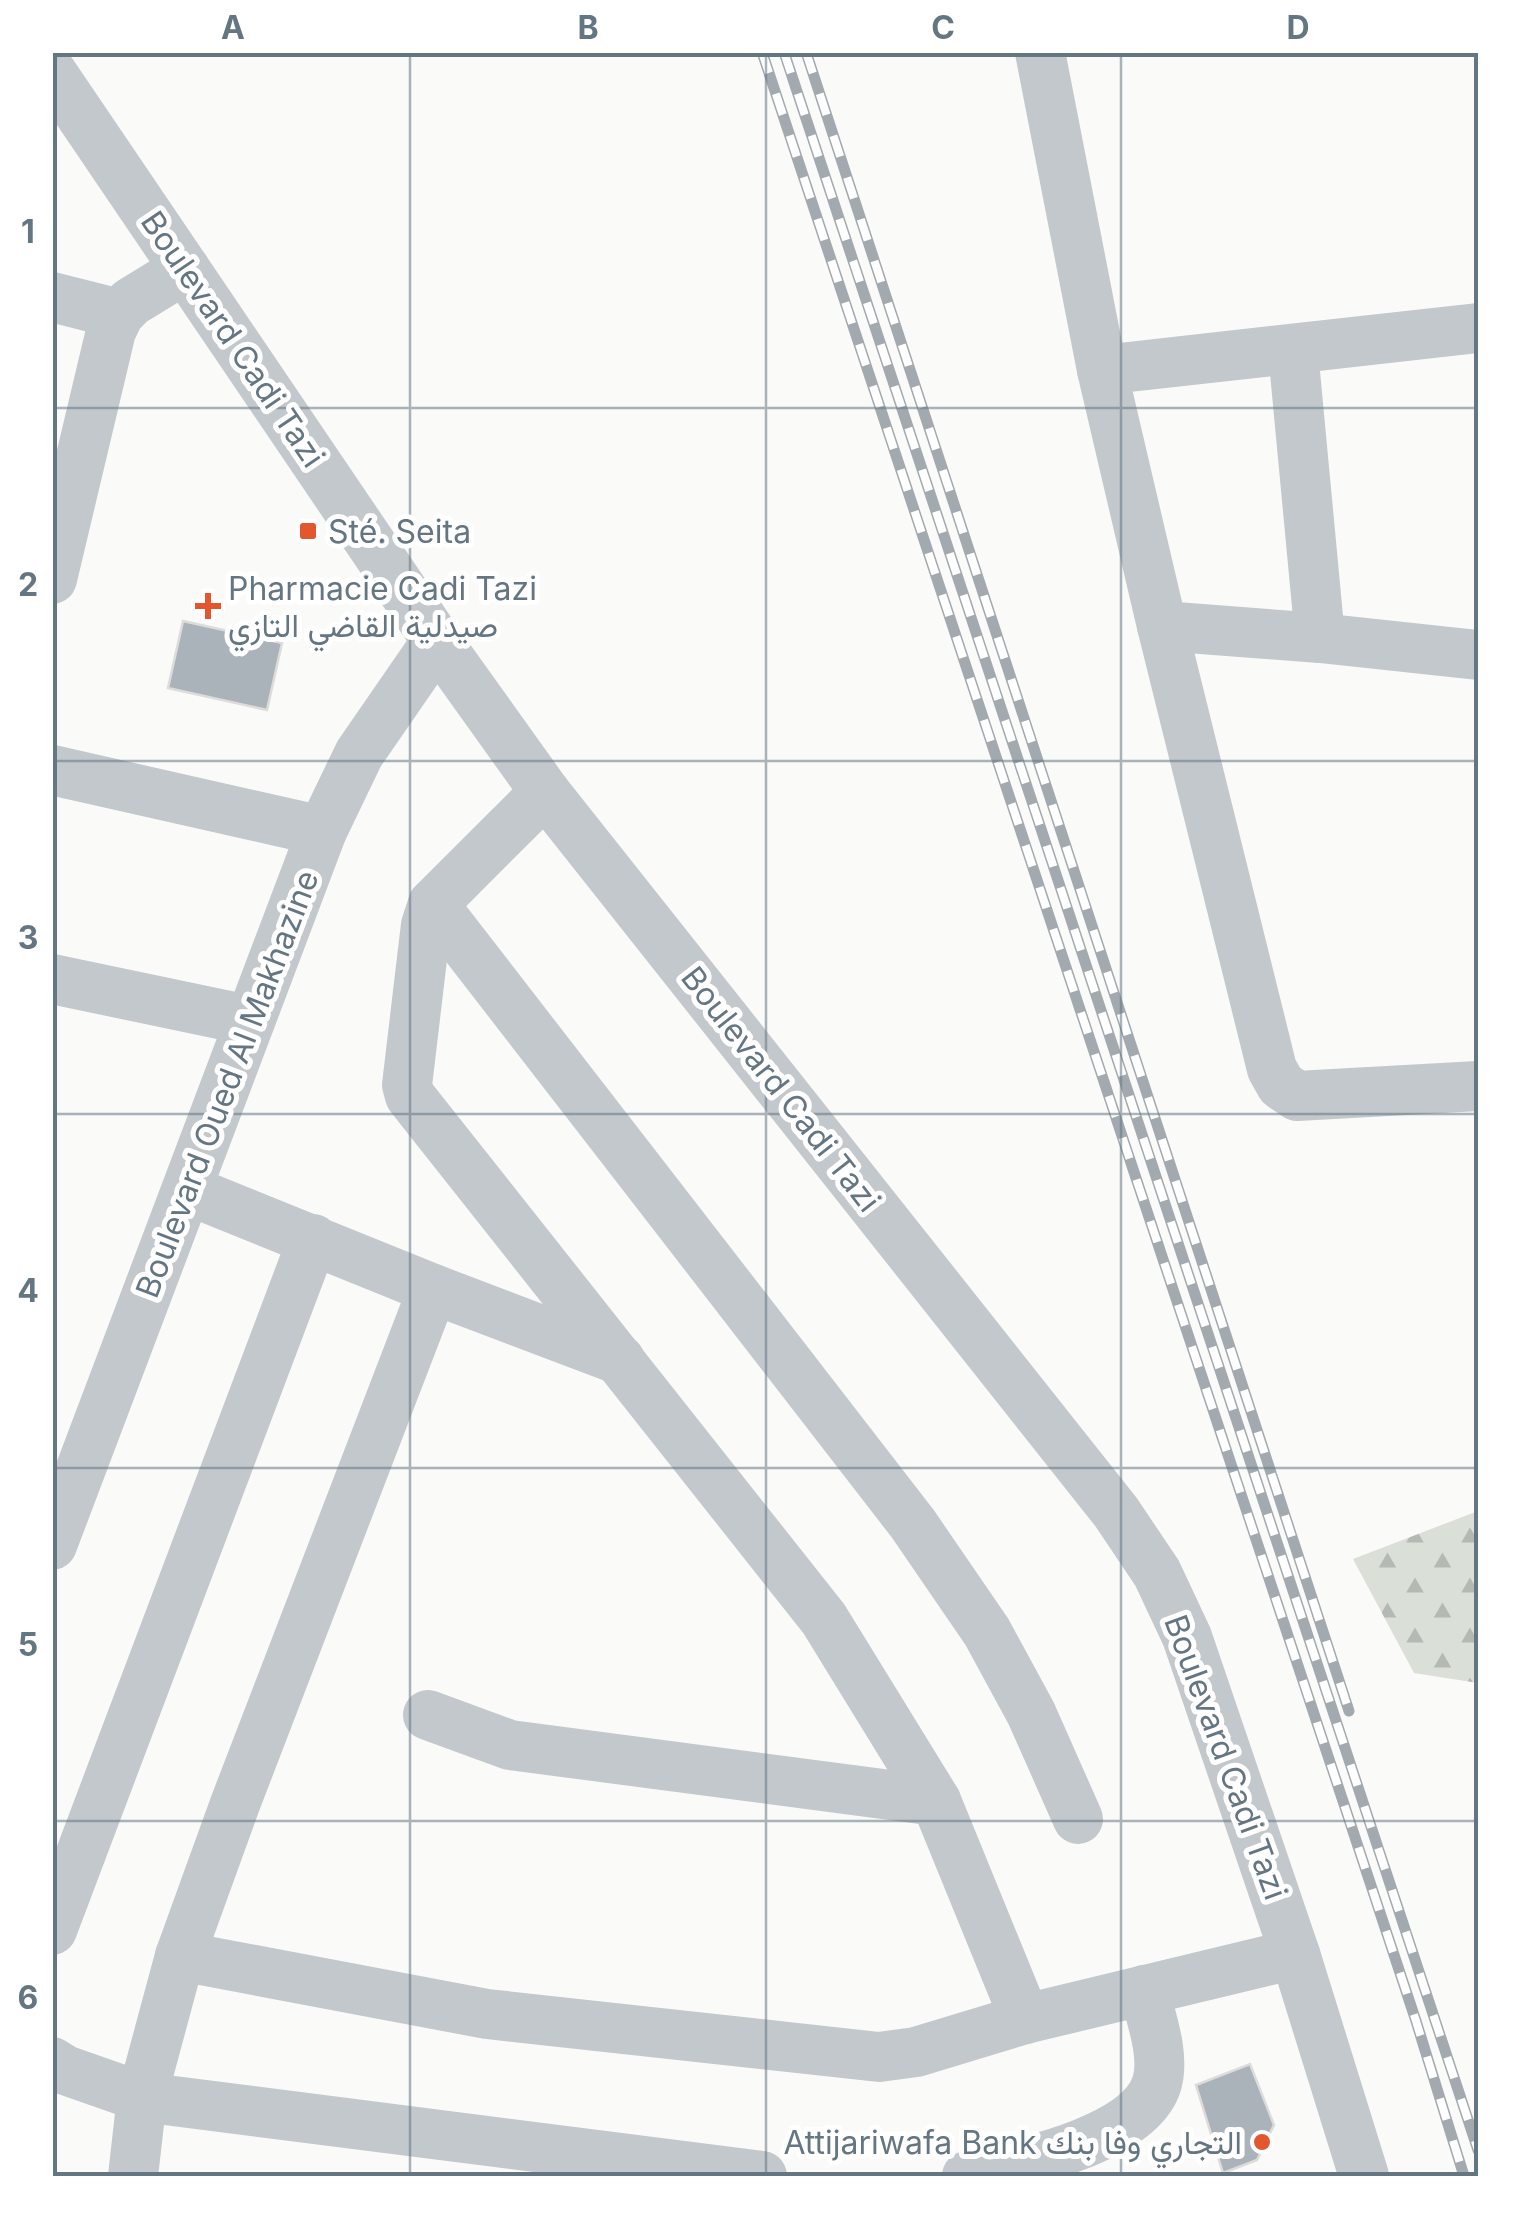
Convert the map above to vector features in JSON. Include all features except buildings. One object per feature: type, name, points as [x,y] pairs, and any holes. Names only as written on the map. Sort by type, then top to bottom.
[{"type":"street","points":[[1040,52],[1102,370],[1272,1069],[1282,1085],[1297,1096],[1478,1086]]},
{"type":"street","name":"Boulevard Cadi Tazi","points":[[52,72],[437,640],[545,792],[1104,1496],[1157,1573],[1186,1637],[1295,1954],[1364,2176]]},
{"type":"street","points":[[52,579],[118,314],[185,269]]},
{"type":"street","points":[[52,297],[118,314]]},
{"type":"street","points":[[1102,370],[1478,328]]},
{"type":"street","points":[[1293,351],[1320,638]]},
{"type":"street","points":[[1162,626],[1478,656]]},
{"type":"street","name":"Boulevard Oued Al Makhazine","points":[[52,1545],[62,1494],[188,1190],[248,1020],[322,831],[359,754],[437,640]]},
{"type":"street","points":[[52,770],[322,831]]},
{"type":"street","points":[[545,792],[433,904],[426,925],[407,1085],[410,1096],[824,1619],[936,1801],[1025,2019]]},
{"type":"street","points":[[433,904],[912,1524],[987,1632],[1031,1712],[1078,1819]]},
{"type":"street","points":[[52,978],[248,1020]]},
{"type":"street","points":[[188,1190],[622,1361]]},
{"type":"street","points":[[52,1930],[313,1240]]},
{"type":"street","points":[[133,2176],[142,2097],[180,1956],[433,1289]]},
{"type":"street","points":[[428,1716],[510,1745],[936,1801]]},
{"type":"street","points":[[180,1956],[488,2014],[879,2057],[916,2052],[1025,2019],[1295,1954]]},
{"type":"street","points":[[967,2176],[1085,2144],[1128,2119],[1148,2102],[1158,2080],[1158,2048],[1144,1990]]},
{"type":"street","points":[[52,2062],[64,2070],[142,2097],[762,2176]]},
{"type":"green space","points":[[1478,1511],[1478,1683],[1414,1673],[1353,1559]]},
{"type":"railway","points":[[762,52],[1416,2021],[1464,2176]]},
{"type":"railway","points":[[784,52],[1478,2150]]},
{"type":"railway","points":[[806,52],[1349,1711]]},
{"type":"place","name":"Sté. Seita","points":[[308,531]]},
{"type":"place","name":"Pharmacie Cadi Tazi صيدلية القاضي التازي","points":[[208,606]]},
{"type":"place","name":"Attijariwafa Bank التجاري وفا بنك","points":[[1262,2142]]}]
